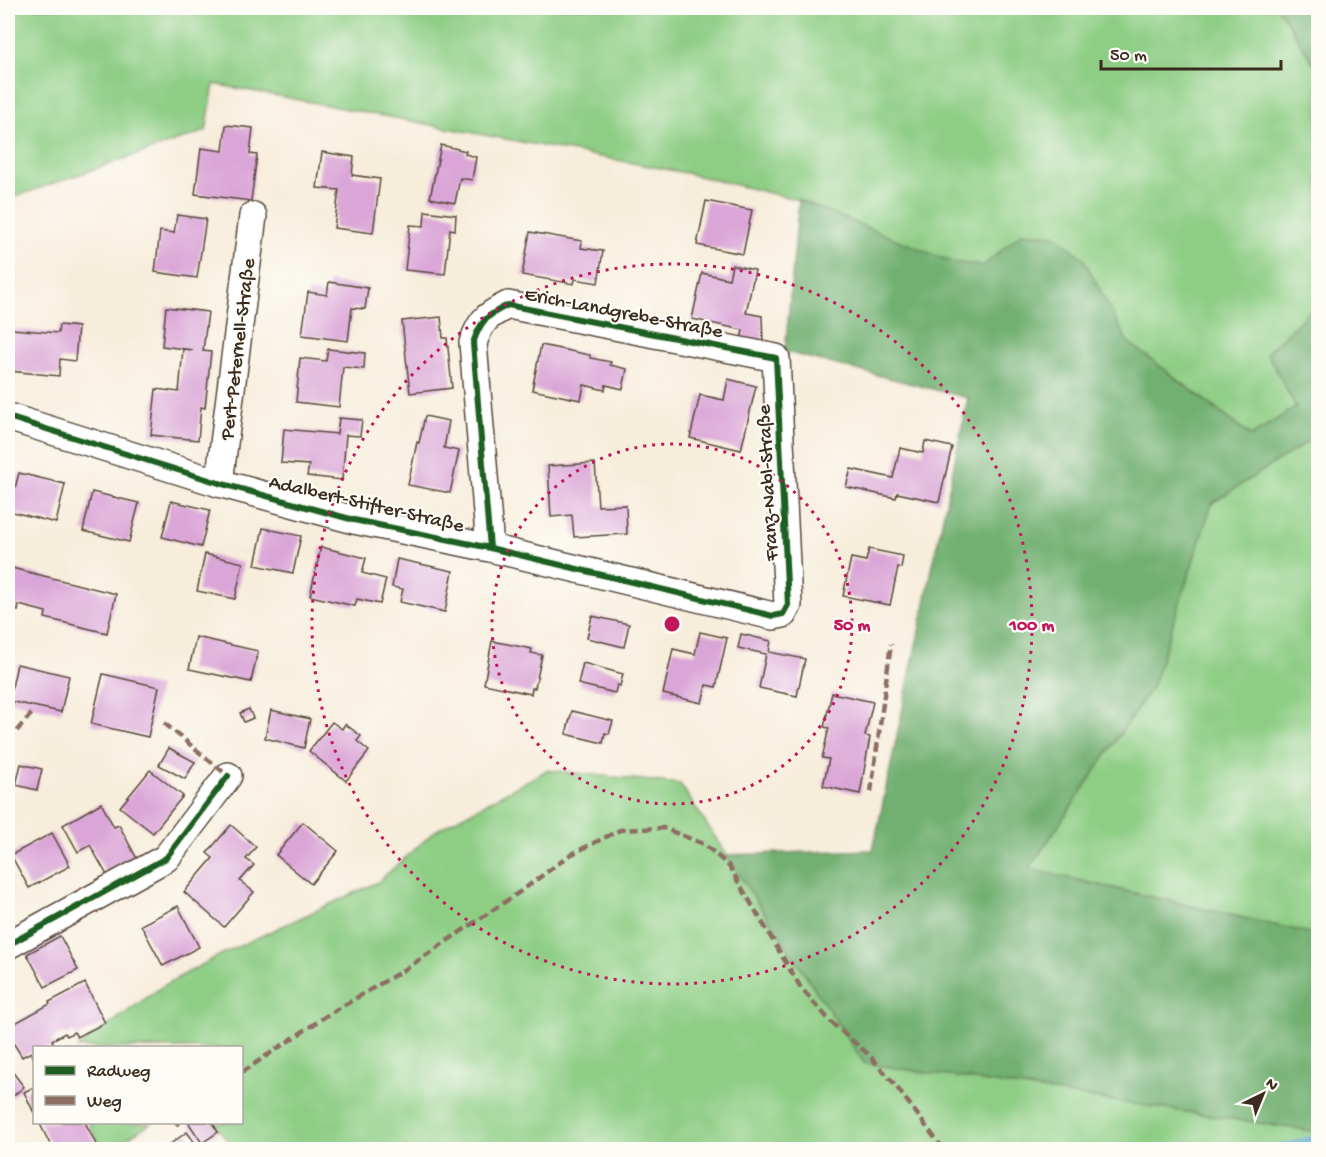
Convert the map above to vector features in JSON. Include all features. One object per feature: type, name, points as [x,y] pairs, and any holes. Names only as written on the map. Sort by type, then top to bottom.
[{"type":"street","name":"Pert-Peternell-Straße","points":[[219,483],[253,216]]},
{"type":"street","name":"Erich-Landgrebe-Straße","points":[[490,548],[473,343],[479,326],[489,314],[508,305],[777,358]]},
{"type":"street","name":"Franz-Nabl-Straße","points":[[777,358],[788,605]]},
{"type":"street","name":"Adalbert-Stifter-Straße","points":[[8,417],[219,483],[354,520],[490,548],[773,616],[783,614],[788,605]]},
{"type":"street","points":[[8,945],[166,858],[228,776]]},
{"type":"green space","points":[[8,8],[1278,8],[1318,70],[1318,303],[1267,353],[1296,407],[1252,436],[1127,341],[1083,258],[1022,233],[983,266],[952,262],[799,200],[686,173],[214,84],[206,131],[8,199]]},
{"type":"green space","points":[[1278,8],[1318,8],[1318,70]]},
{"type":"green space","points":[[799,200],[952,262],[983,266],[1022,233],[1055,235],[1083,258],[1127,341],[1251,436],[1296,407],[1267,353],[1318,303],[1318,435],[1212,503],[1153,685],[1029,869],[1318,935],[1318,1132],[864,1063],[726,855],[873,850],[968,398],[785,352]]},
{"type":"green space","points":[[1318,435],[1318,935],[1029,869],[1153,685],[1212,503]]},
{"type":"green space","points":[[547,770],[680,784],[864,1063],[1318,1132],[1318,1149],[920,1150],[919,1147],[904,1150],[234,1149],[215,1124],[243,1124],[243,1046],[80,1046],[163,986],[220,955],[378,882],[435,831]]},
{"type":"green space","points":[[90,1124],[149,1124],[110,1149],[102,1149]]},
{"type":"building","points":[[226,125],[253,128],[250,154],[257,155],[251,201],[195,194],[201,148],[223,151]]},
{"type":"building","points":[[441,145],[466,151],[465,154],[476,157],[472,180],[460,178],[455,203],[430,198]]},
{"type":"building","points":[[322,152],[354,157],[352,175],[380,179],[373,233],[334,228],[339,190],[317,188]]},
{"type":"building","points":[[706,201],[752,210],[743,254],[697,245]]},
{"type":"building","points":[[425,211],[456,215],[455,230],[450,229],[445,274],[405,270],[410,225],[424,226]]},
{"type":"building","points":[[177,215],[206,219],[197,278],[155,272],[160,231],[174,233]]},
{"type":"building","points":[[530,232],[582,241],[581,248],[603,251],[598,283],[575,279],[574,284],[522,275]]},
{"type":"building","points":[[732,265],[755,270],[746,313],[762,316],[763,343],[741,340],[743,330],[692,319],[702,273],[729,279]]},
{"type":"building","points":[[329,282],[368,288],[365,309],[352,308],[348,341],[302,335],[308,292],[327,295]]},
{"type":"building","points":[[166,307],[208,312],[203,351],[211,352],[205,408],[201,407],[198,440],[151,435],[156,389],[179,392],[183,349],[193,350],[162,346]]},
{"type":"building","points":[[441,317],[443,338],[447,338],[452,388],[410,393],[402,321]]},
{"type":"building","points":[[59,325],[78,327],[75,361],[60,359],[59,376],[9,371],[12,329],[58,333]]},
{"type":"building","points":[[541,345],[590,355],[590,358],[611,362],[610,365],[627,369],[623,389],[606,385],[605,390],[584,385],[581,400],[532,390]]},
{"type":"building","points":[[328,349],[365,353],[364,369],[343,367],[339,407],[296,402],[300,358],[326,361]]},
{"type":"building","points":[[728,379],[756,386],[741,450],[690,438],[700,395],[724,400]]},
{"type":"building","points":[[425,416],[449,421],[444,448],[459,451],[450,493],[408,485]]},
{"type":"building","points":[[339,418],[362,420],[360,436],[346,435],[342,480],[307,476],[309,465],[281,463],[284,429],[337,434]]},
{"type":"building","points":[[925,441],[952,447],[939,502],[897,493],[896,498],[846,487],[851,469],[893,478],[900,448],[923,453]]},
{"type":"building","points":[[595,463],[598,506],[626,505],[627,534],[574,537],[572,515],[551,517],[548,466]]},
{"type":"building","points":[[19,473],[65,484],[56,523],[9,511]]},
{"type":"building","points":[[92,492],[139,503],[129,542],[83,531]]},
{"type":"building","points":[[171,501],[210,510],[201,547],[162,537]]},
{"type":"building","points":[[263,528],[301,536],[293,573],[255,565]]},
{"type":"building","points":[[321,547],[366,558],[362,573],[386,579],[380,604],[357,599],[355,606],[310,596]]},
{"type":"building","points":[[869,549],[903,556],[901,568],[898,567],[890,605],[843,596],[851,558],[866,561]]},
{"type":"building","points":[[205,554],[243,563],[235,599],[197,591]]},
{"type":"building","points":[[397,559],[453,571],[445,612],[400,602],[403,589],[392,587]]},
{"type":"building","points":[[8,567],[116,594],[107,633],[45,618],[46,612],[19,605],[18,611],[8,608]]},
{"type":"building","points":[[592,616],[629,624],[624,647],[587,638]]},
{"type":"building","points":[[700,632],[727,638],[716,687],[706,685],[702,703],[663,694],[673,649],[695,654]]},
{"type":"building","points":[[741,634],[771,641],[769,652],[805,659],[797,696],[759,688],[766,654],[738,648]]},
{"type":"building","points":[[196,637],[258,651],[251,682],[189,669]]},
{"type":"building","points":[[492,641],[532,649],[531,653],[542,655],[535,688],[532,688],[531,694],[484,684]]},
{"type":"building","points":[[583,663],[623,674],[620,686],[617,685],[615,693],[578,684]]},
{"type":"building","points":[[17,664],[69,676],[61,712],[9,701]]},
{"type":"building","points":[[103,674],[159,687],[148,737],[91,724]]},
{"type":"building","points":[[832,693],[873,702],[865,736],[870,737],[860,794],[823,786],[829,759],[822,758],[829,728],[824,727]]},
{"type":"building","points":[[249,709],[253,718],[244,722],[240,713]]},
{"type":"building","points":[[271,710],[310,719],[304,748],[265,738]]},
{"type":"building","points":[[572,711],[613,721],[609,734],[605,733],[603,743],[566,734]]},
{"type":"building","points":[[332,722],[342,729],[345,724],[361,736],[357,741],[369,751],[346,781],[309,751]]},
{"type":"building","points":[[169,748],[195,762],[185,779],[159,765]]},
{"type":"building","points":[[21,764],[42,769],[37,790],[16,785]]},
{"type":"building","points":[[150,770],[183,796],[153,833],[120,807]]},
{"type":"building","points":[[101,803],[114,827],[119,825],[137,859],[107,875],[90,845],[78,852],[63,825]]},
{"type":"building","points":[[303,822],[338,851],[311,884],[276,855]]},
{"type":"building","points":[[231,825],[256,847],[246,859],[254,865],[240,881],[254,892],[224,927],[184,892],[213,858],[207,853]]},
{"type":"building","points":[[52,833],[70,866],[29,888],[11,855]]},
{"type":"building","points":[[178,906],[199,947],[163,966],[141,925]]},
{"type":"building","points":[[60,936],[78,970],[45,987],[27,954]]},
{"type":"building","points":[[85,983],[105,1023],[77,1037],[74,1032],[67,1036],[65,1033],[52,1040],[55,1046],[33,1046],[33,1057],[31,1052],[22,1057],[14,1044],[9,1047],[8,1027],[50,1004],[49,1002]]},
{"type":"building","points":[[8,1066],[24,1087],[8,1100]]},
{"type":"building","points":[[33,1088],[33,1111],[24,1092]]},
{"type":"building","points":[[40,1124],[86,1124],[99,1150],[53,1150]]},
{"type":"building","points":[[189,1124],[213,1124],[218,1132],[202,1143]]},
{"type":"building","points":[[187,1132],[200,1150],[162,1150]]},
{"type":"waterway","points":[[1275,1150],[1318,1138]]},
{"type":"marked path","points":[[871,792],[891,644]]},
{"type":"marked path","points":[[8,741],[32,713]]},
{"type":"marked path","points":[[164,723],[228,776]]},
{"type":"marked path","points":[[243,1071],[326,1016],[407,968],[570,855],[620,830],[663,828],[704,844],[729,866],[801,988],[832,1023],[868,1054],[892,1081],[944,1150]]},
{"type":"cycle path","points":[[8,417],[219,483],[354,520],[490,548],[773,616],[783,614],[788,605],[776,358],[508,305],[494,312],[482,324],[473,343],[490,548]]},
{"type":"cycle path","points":[[8,945],[166,858],[228,776]]}]
